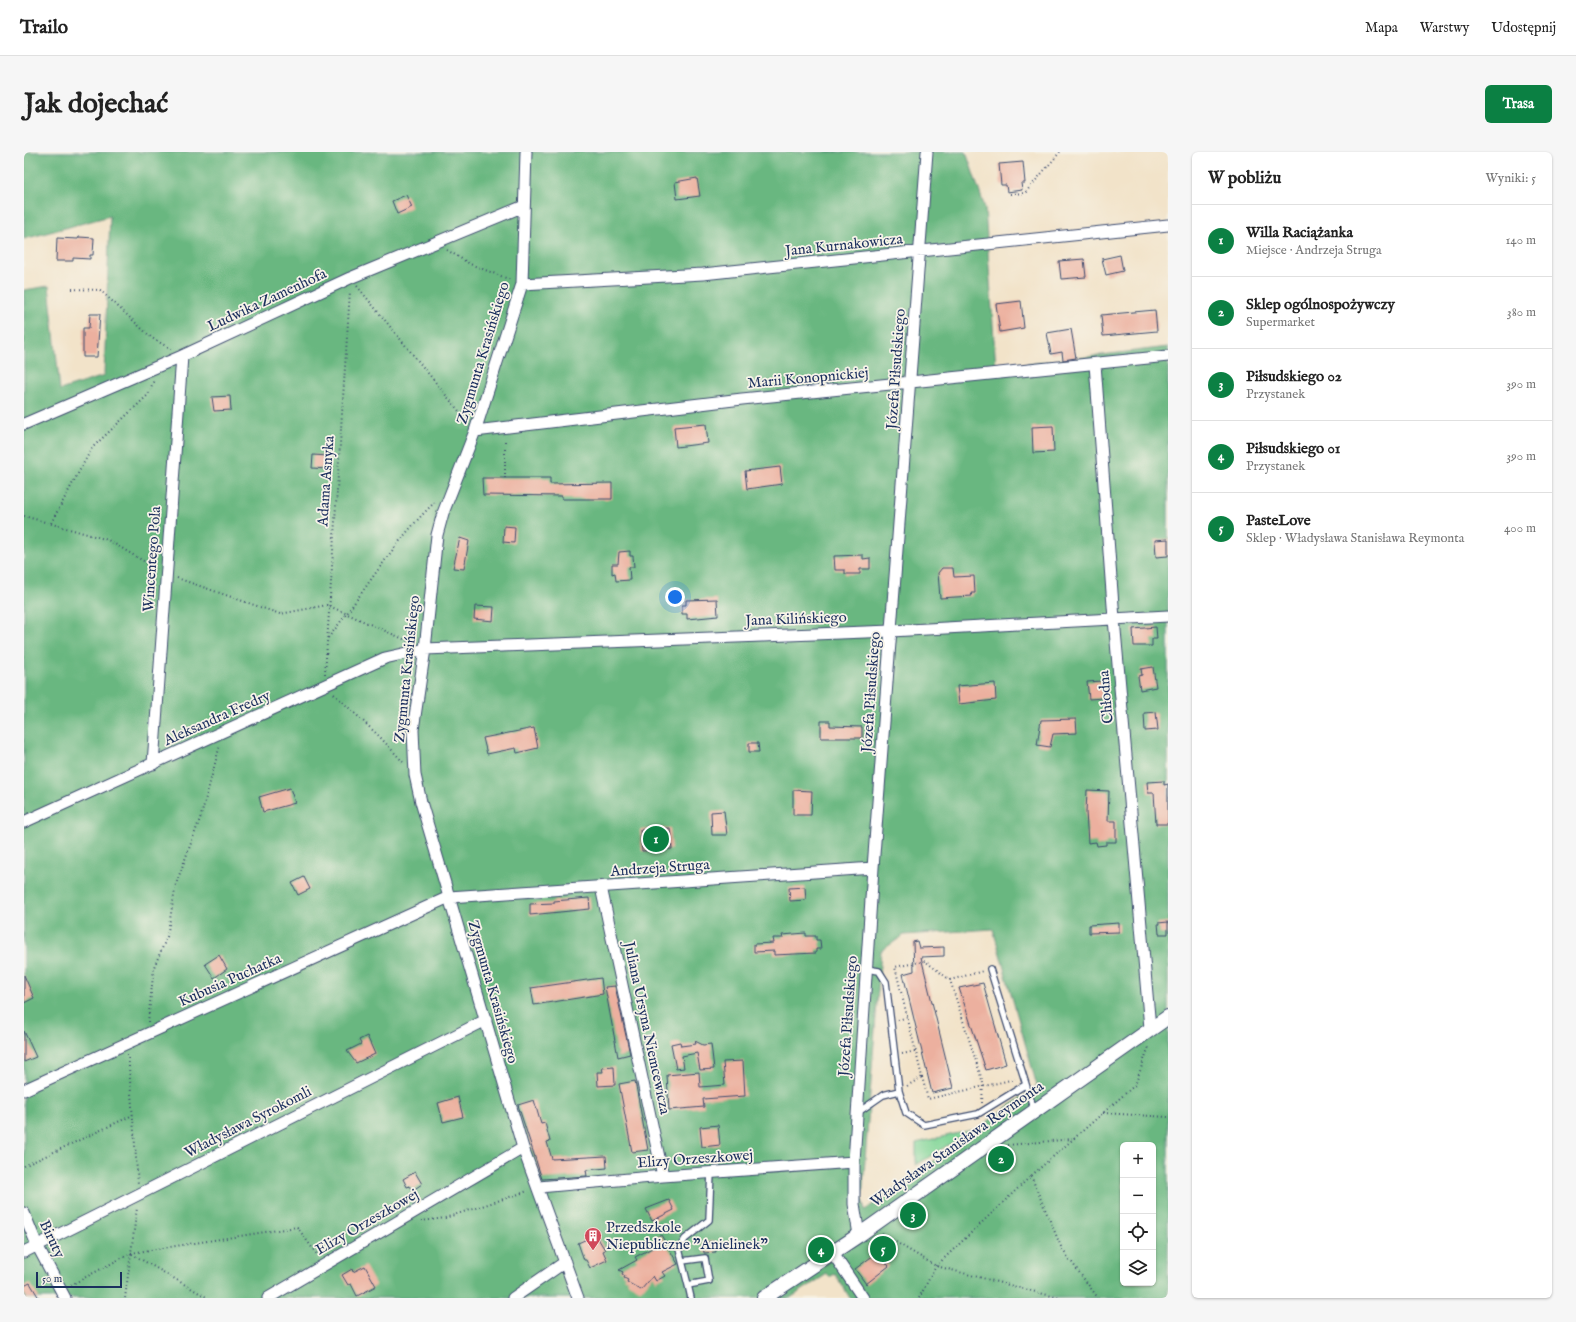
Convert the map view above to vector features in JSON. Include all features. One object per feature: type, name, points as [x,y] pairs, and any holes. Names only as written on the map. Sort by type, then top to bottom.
[{"type":"street","name":"Zygmunta Krasińskiego","points":[[526,152],[522,284],[475,431],[443,513],[437,535],[425,649],[413,730],[415,775],[523,1148],[539,1187],[578,1298]]},
{"type":"street","name":"Józefa Piłsudskiego","points":[[859,1235],[854,1204],[854,1162],[866,969],[911,383],[927,152]]},
{"type":"street","name":"Ludwika Zamenhofa","points":[[24,424],[182,356],[350,278],[524,206]]},
{"type":"street","name":"Jana Kurnakowicza","points":[[522,284],[703,274],[1168,225]]},
{"type":"street","name":"Wincentego Pola","points":[[153,764],[182,356]]},
{"type":"street","name":"Marii Konopnickiej","points":[[475,431],[742,399],[1168,356]]},
{"type":"street","name":"Chłodna","points":[[1095,364],[1114,619],[1150,1028]]},
{"type":"street","name":"Jana Kilińskiego","points":[[425,649],[891,631],[1168,616]]},
{"type":"street","name":"Aleksandra Fredry","points":[[24,822],[385,658],[425,649]]},
{"type":"street","name":"Andrzeja Struga","points":[[449,896],[873,868]]},
{"type":"street","name":"Juliana Ursyna Niemcewicza","points":[[600,887],[663,1176]]},
{"type":"street","name":"Kubusia Puchatka","points":[[24,1090],[449,896]]},
{"type":"street","name":"Władysława Stanisława Reymonta","points":[[764,1298],[859,1235],[1150,1028],[1168,1017]]},
{"type":"street","name":"Władysława Syrokomli","points":[[24,1252],[486,1020]]},
{"type":"street","name":"Elizy Orzeszkowej","points":[[268,1298],[523,1148]]},
{"type":"street","name":"Elizy Orzeszkowej","points":[[539,1187],[712,1172],[854,1162]]},
{"type":"street","name":"Biruty","points":[[24,1213],[37,1245],[63,1294]]},
{"type":"street","points":[[832,1252],[863,1298]]},
{"type":"street","points":[[513,1298],[565,1262]]},
{"type":"lane","points":[[866,969],[879,971],[886,982],[899,1092],[906,1113],[924,1125],[981,1112],[1025,1085]]},
{"type":"lane","points":[[990,969],[1022,1078],[1034,1111]]},
{"type":"lane","points":[[857,1113],[883,1095],[899,1092]]},
{"type":"lane","points":[[691,1298],[679,1249],[685,1239],[709,1220],[712,1172]]},
{"type":"lane","points":[[682,1261],[705,1258],[709,1281],[688,1285]]},
{"type":"path","points":[[1010,194],[1025,193],[1060,152]]},
{"type":"path","points":[[435,243],[470,264],[522,284]]},
{"type":"path","points":[[350,278],[475,431]]},
{"type":"path","name":"Adama Asnyka","points":[[324,686],[350,278]]},
{"type":"path","points":[[72,289],[100,290],[152,338],[182,356]]},
{"type":"path","points":[[51,523],[92,448],[148,395],[162,364]]},
{"type":"path","points":[[505,428],[505,478]]},
{"type":"path","points":[[327,639],[402,538],[436,502]]},
{"type":"path","points":[[24,516],[108,540],[166,574],[280,614],[327,605],[425,649]]},
{"type":"path","points":[[324,686],[379,736],[415,775]]},
{"type":"path","points":[[147,1034],[149,1003],[154,967],[167,937],[176,884],[201,816],[223,732]]},
{"type":"path","points":[[981,1112],[982,1088],[983,1082],[950,980],[925,961],[895,967],[928,1099],[982,1088],[1022,1078]]},
{"type":"path","points":[[950,980],[990,969]]},
{"type":"path","points":[[125,1298],[139,1194],[128,1043]]},
{"type":"path","points":[[919,1298],[936,1266],[1031,1176],[1135,1085],[1150,1044]]},
{"type":"path","points":[[895,1056],[916,1051]]},
{"type":"path","points":[[899,1092],[922,1077]]},
{"type":"path","points":[[1103,1113],[1168,1117]]},
{"type":"path","points":[[24,1166],[133,1115]]},
{"type":"path","points":[[1005,1146],[1073,1139]]},
{"type":"path","points":[[1031,1176],[1062,1249],[1098,1298]]},
{"type":"path","points":[[399,1221],[426,1221],[445,1218],[539,1187]]},
{"type":"path","points":[[63,1294],[131,1253],[297,1227],[325,1265]]},
{"type":"path","points":[[878,1231],[936,1266],[1058,1298]]},
{"type":"path","points":[[131,1253],[208,1298]]},
{"type":"green space","points":[[24,152],[966,152],[985,208],[996,368],[1168,347],[1168,1298],[850,1298],[835,1274],[829,1277],[827,1274],[790,1298],[24,1298],[24,290],[49,286],[60,390],[104,376],[110,216],[24,239]],"holes":[[[993,929],[1037,1086],[865,1210],[862,1199],[881,951],[904,935]]]},
{"type":"green space","points":[[972,1130],[916,1165],[916,1143]]},
{"type":"building","points":[[1023,162],[1025,183],[1021,183],[1022,190],[1007,192],[1006,185],[1001,185],[999,164]]},
{"type":"building","points":[[697,178],[700,196],[677,199],[675,182]]},
{"type":"building","points":[[406,195],[412,207],[397,214],[392,201]]},
{"type":"building","points":[[79,237],[94,238],[93,255],[90,255],[90,259],[73,258],[73,261],[56,261],[57,238],[78,239]]},
{"type":"building","points":[[1120,255],[1123,271],[1106,275],[1102,259]]},
{"type":"building","points":[[1084,259],[1086,277],[1061,279],[1059,261]]},
{"type":"building","points":[[1021,301],[1024,328],[1000,332],[996,304]]},
{"type":"building","points":[[1155,310],[1157,331],[1103,336],[1101,315]]},
{"type":"building","points":[[90,314],[100,314],[97,357],[83,357],[83,328],[89,328]]},
{"type":"building","points":[[1071,329],[1076,358],[1063,360],[1062,352],[1051,354],[1047,333]]},
{"type":"building","points":[[230,396],[231,410],[214,411],[212,397]]},
{"type":"building","points":[[706,424],[708,443],[676,447],[674,427]]},
{"type":"building","points":[[1053,426],[1054,452],[1033,453],[1032,427]]},
{"type":"building","points":[[313,455],[329,456],[328,469],[312,468]]},
{"type":"building","points":[[780,467],[782,484],[747,489],[745,471]]},
{"type":"building","points":[[482,478],[550,478],[550,484],[612,483],[612,499],[562,499],[562,496],[483,495]]},
{"type":"building","points":[[504,526],[515,527],[514,543],[503,542]]},
{"type":"building","points":[[460,538],[469,541],[464,569],[453,568]]},
{"type":"building","points":[[1168,539],[1168,556],[1156,557],[1155,540]]},
{"type":"building","points":[[630,551],[630,556],[633,556],[634,567],[629,567],[630,580],[616,581],[615,573],[612,574],[612,564],[618,564],[619,552]]},
{"type":"building","points":[[863,555],[863,559],[870,558],[870,569],[860,569],[860,574],[845,574],[845,570],[835,570],[834,556]]},
{"type":"building","points":[[942,568],[953,568],[954,577],[974,576],[975,593],[971,593],[972,596],[940,598],[938,573]]},
{"type":"building","points":[[717,599],[718,616],[687,619],[687,614],[682,614],[682,605],[686,605],[686,600]]},
{"type":"building","points":[[475,606],[494,607],[493,621],[474,619]]},
{"type":"building","points":[[1156,627],[1157,639],[1152,639],[1152,646],[1134,646],[1133,629]]},
{"type":"building","points":[[1153,667],[1156,687],[1140,690],[1138,676],[1142,675],[1141,669]]},
{"type":"building","points":[[1102,681],[1104,698],[1089,699],[1087,682]]},
{"type":"building","points":[[995,683],[996,700],[959,704],[957,686]]},
{"type":"building","points":[[1156,712],[1158,730],[1145,731],[1144,713]]},
{"type":"building","points":[[1076,719],[1077,733],[1053,734],[1050,747],[1037,745],[1041,720]]},
{"type":"building","points":[[821,721],[830,721],[830,726],[862,727],[862,738],[821,738]]},
{"type":"building","points":[[534,728],[538,748],[517,753],[516,748],[487,754],[483,738]]},
{"type":"building","points":[[749,743],[758,743],[759,752],[749,752]]},
{"type":"building","points":[[1164,781],[1164,785],[1168,784],[1168,824],[1156,824],[1154,793],[1148,793],[1147,782]]},
{"type":"building","points":[[290,788],[295,803],[263,812],[259,797]]},
{"type":"building","points":[[793,790],[812,791],[811,815],[793,815]]},
{"type":"building","points":[[1087,790],[1109,791],[1108,821],[1116,821],[1116,842],[1106,842],[1106,845],[1097,846],[1096,842],[1088,843],[1086,812]]},
{"type":"building","points":[[724,811],[727,835],[712,835],[711,812]]},
{"type":"building","points":[[670,828],[672,849],[642,851],[640,830]]},
{"type":"building","points":[[304,877],[310,889],[298,895],[292,883]]},
{"type":"building","points":[[805,887],[806,900],[790,901],[789,888]]},
{"type":"building","points":[[589,898],[590,909],[530,915],[530,904],[554,903],[554,901]]},
{"type":"building","points":[[1168,922],[1168,934],[1159,934],[1158,923]]},
{"type":"building","points":[[1119,923],[1119,932],[1089,933],[1089,925]]},
{"type":"building","points":[[806,933],[806,936],[816,936],[816,940],[820,940],[821,949],[816,949],[816,953],[774,955],[774,951],[754,952],[754,944],[774,943],[773,938],[783,938],[782,935]]},
{"type":"building","points":[[917,941],[919,948],[944,947],[944,956],[921,957],[953,1088],[932,1093],[903,974],[914,971],[913,942]]},
{"type":"building","points":[[219,955],[227,969],[214,978],[205,964]]},
{"type":"building","points":[[24,975],[34,998],[24,1003]]},
{"type":"building","points":[[601,978],[603,994],[534,1005],[531,988]]},
{"type":"building","points":[[983,983],[1006,1064],[986,1070],[959,988]]},
{"type":"building","points":[[615,986],[630,1054],[618,1057],[605,987]]},
{"type":"building","points":[[24,1031],[36,1057],[24,1062]]},
{"type":"building","points":[[367,1036],[375,1054],[356,1063],[347,1051],[361,1044],[359,1040]]},
{"type":"building","points":[[695,1041],[703,1045],[711,1044],[714,1069],[700,1070],[697,1053],[682,1056],[684,1068],[676,1069],[671,1044],[680,1042],[681,1046],[696,1044]]},
{"type":"building","points":[[743,1061],[745,1096],[703,1099],[704,1107],[669,1110],[667,1075],[699,1072],[700,1087],[725,1085],[723,1062]]},
{"type":"building","points":[[614,1067],[615,1085],[598,1086],[597,1072],[603,1072],[602,1068]]},
{"type":"building","points":[[635,1081],[648,1150],[632,1152],[619,1084]]},
{"type":"building","points":[[458,1097],[463,1117],[443,1122],[438,1103]]},
{"type":"building","points":[[534,1100],[541,1124],[545,1123],[550,1141],[547,1142],[552,1159],[606,1156],[607,1168],[586,1170],[587,1176],[542,1179],[518,1105]]},
{"type":"building","points":[[718,1125],[720,1145],[702,1147],[700,1127]]},
{"type":"building","points":[[415,1172],[422,1184],[413,1190],[410,1186],[407,1187],[403,1179]]},
{"type":"building","points":[[669,1200],[674,1210],[652,1221],[646,1209]]},
{"type":"building","name":"Przedszkole Niepubliczne \"Anielinek\"","points":[[596,1235],[605,1250],[603,1251],[607,1260],[590,1268],[586,1260],[584,1260],[578,1243]]},
{"type":"building","points":[[661,1235],[678,1264],[662,1272],[665,1276],[656,1281],[653,1276],[641,1290],[627,1282],[628,1280],[624,1278],[625,1276],[622,1274],[623,1272],[619,1270],[637,1260],[635,1257],[656,1246],[653,1240]]},
{"type":"building","points":[[882,1239],[893,1254],[884,1260],[889,1266],[866,1284],[855,1269],[878,1252],[873,1245]]},
{"type":"building","points":[[715,1241],[716,1252],[704,1253],[703,1243]]},
{"type":"building","points":[[365,1266],[376,1286],[357,1296],[351,1284],[348,1285],[342,1275],[352,1269],[353,1272]]},
{"type":"building","points":[[30,1283],[39,1298],[27,1298],[24,1293],[24,1286]]},
{"type":"place","name":"Willa Raciążanka","points":[[656,839]]},
{"type":"place","name":"Sklep ogólnospożywczy","points":[[1001,1159]]},
{"type":"place","name":"Piłsudskiego 02","points":[[913,1215]]},
{"type":"place","name":"PasteLove","points":[[883,1249]]},
{"type":"place","name":"Piłsudskiego 01","points":[[821,1250]]},
{"type":"place","name":"Przedszkole Niepubliczne \"Anielinek\"","points":[[593,1251]]}]
